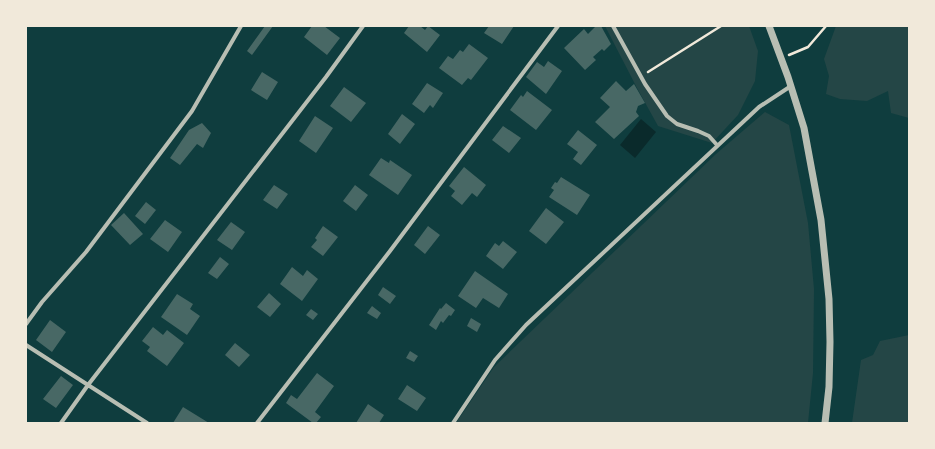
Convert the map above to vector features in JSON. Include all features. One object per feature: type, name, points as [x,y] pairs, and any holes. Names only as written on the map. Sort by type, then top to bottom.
[{"type":"street","points":[[26,324],[42,302],[86,252],[192,110],[241,26]]},
{"type":"street","points":[[61,423],[88,385],[326,77],[363,26]]},
{"type":"street","points":[[257,423],[390,251],[558,26]]},
{"type":"street","points":[[613,26],[641,76],[667,116],[678,124],[709,136],[717,145]]},
{"type":"street","points":[[770,26],[782,58],[804,128],[821,220],[829,299],[830,342],[829,387],[825,423]]},
{"type":"street","points":[[453,423],[495,360],[526,326],[759,106],[791,86]]},
{"type":"street","points":[[26,345],[147,423]]},
{"type":"path","points":[[641,76],[720,26]]},
{"type":"path","points":[[782,58],[808,47],[826,26]]},
{"type":"shaded area","points":[[605,26],[749,26],[758,51],[755,81],[738,115],[712,143],[658,126]]},
{"type":"shaded area","points":[[836,26],[909,26],[909,118],[891,113],[888,91],[867,101],[840,99],[826,94],[829,76],[824,59]]},
{"type":"shaded area","points":[[765,112],[789,125],[808,223],[814,289],[813,373],[808,423],[456,423],[494,367],[716,154]]},
{"type":"shaded area","points":[[641,119],[656,132],[635,158],[620,145]]},
{"type":"shaded area","points":[[909,335],[909,423],[852,423],[861,360],[873,355],[880,341]]},
{"type":"building","points":[[265,26],[273,26],[252,55],[247,51]]},
{"type":"building","points":[[312,26],[324,26],[340,38],[327,55],[304,37]]},
{"type":"building","points":[[409,26],[420,26],[425,30],[428,26],[440,35],[427,52],[404,33]]},
{"type":"building","points":[[489,26],[514,26],[502,44],[484,33]]},
{"type":"building","points":[[596,26],[601,26],[611,44],[604,51],[602,49],[593,57],[596,60],[585,70],[564,48],[584,29],[588,34]]},
{"type":"building","points":[[469,44],[488,58],[471,80],[468,78],[462,85],[439,68],[448,56],[453,59],[460,50],[463,52]]},
{"type":"building","points":[[548,61],[562,71],[546,94],[526,77],[537,62],[544,67]]},
{"type":"building","points":[[262,72],[278,82],[267,100],[251,90]]},
{"type":"building","points":[[616,81],[626,91],[634,84],[645,103],[638,106],[636,112],[639,116],[614,139],[595,122],[610,107],[600,98]]},
{"type":"building","points":[[427,83],[443,93],[433,108],[430,105],[424,113],[412,104]]},
{"type":"building","points":[[344,87],[366,103],[351,122],[330,106]]},
{"type":"building","points":[[527,91],[552,110],[536,130],[510,110],[521,95],[523,97]]},
{"type":"building","points":[[402,114],[415,124],[400,144],[388,134]]},
{"type":"building","points":[[315,116],[333,128],[316,153],[299,141]]},
{"type":"building","points":[[202,123],[211,133],[203,148],[197,144],[180,165],[170,158],[189,130]]},
{"type":"building","points":[[503,126],[521,138],[509,153],[492,140]]},
{"type":"building","points":[[578,130],[597,145],[581,165],[573,159],[578,152],[567,144]]},
{"type":"building","points":[[381,158],[389,163],[390,160],[412,175],[398,195],[369,175]]},
{"type":"building","points":[[464,167],[486,185],[477,197],[472,193],[462,205],[451,196],[455,191],[449,186]]},
{"type":"building","points":[[561,177],[590,195],[577,215],[549,197],[554,190],[551,188]]},
{"type":"building","points":[[274,185],[288,194],[277,209],[263,200]]},
{"type":"building","points":[[355,185],[368,195],[356,211],[343,201]]},
{"type":"building","points":[[146,202],[156,210],[145,224],[135,216]]},
{"type":"building","points":[[546,208],[564,222],[546,244],[529,231]]},
{"type":"building","points":[[124,213],[143,234],[130,245],[111,225]]},
{"type":"building","points":[[165,220],[182,232],[168,252],[150,239]]},
{"type":"building","points":[[231,222],[245,232],[232,250],[217,240]]},
{"type":"building","points":[[323,226],[338,237],[323,256],[311,247],[317,240],[315,238]]},
{"type":"building","points":[[428,226],[440,235],[425,254],[414,245]]},
{"type":"building","points":[[503,241],[517,252],[503,269],[486,256],[495,243],[499,246]]},
{"type":"building","points":[[220,257],[229,264],[217,279],[208,273]]},
{"type":"building","points":[[292,267],[303,276],[307,270],[318,279],[302,301],[280,284]]},
{"type":"building","points":[[475,271],[508,294],[499,308],[483,298],[476,308],[458,296]]},
{"type":"building","points":[[383,287],[396,296],[390,304],[378,295]]},
{"type":"building","points":[[269,293],[281,304],[270,317],[257,307]]},
{"type":"building","points":[[177,294],[193,304],[190,309],[200,316],[187,335],[161,317]]},
{"type":"building","points":[[446,303],[455,310],[443,323],[441,321],[436,330],[429,325],[440,308],[441,309]]},
{"type":"building","points":[[372,306],[381,313],[377,319],[367,313]]},
{"type":"building","points":[[311,309],[318,314],[313,320],[306,315]]},
{"type":"building","points":[[471,318],[481,324],[477,332],[467,326]]},
{"type":"building","points":[[50,320],[66,332],[52,352],[36,340]]},
{"type":"building","points":[[153,327],[163,335],[167,330],[184,343],[167,366],[147,351],[150,347],[142,341]]},
{"type":"building","points":[[235,343],[250,355],[239,367],[225,355]]},
{"type":"building","points":[[410,351],[418,356],[414,362],[406,358]]},
{"type":"building","points":[[317,373],[334,386],[315,412],[321,417],[316,423],[313,423],[286,403],[291,395],[297,399]]},
{"type":"building","points":[[61,376],[73,385],[56,408],[43,399]]},
{"type":"building","points":[[407,385],[426,398],[417,411],[398,399]]},
{"type":"building","points":[[368,404],[384,415],[379,423],[356,423]]},
{"type":"building","points":[[183,407],[209,423],[173,423]]}]
